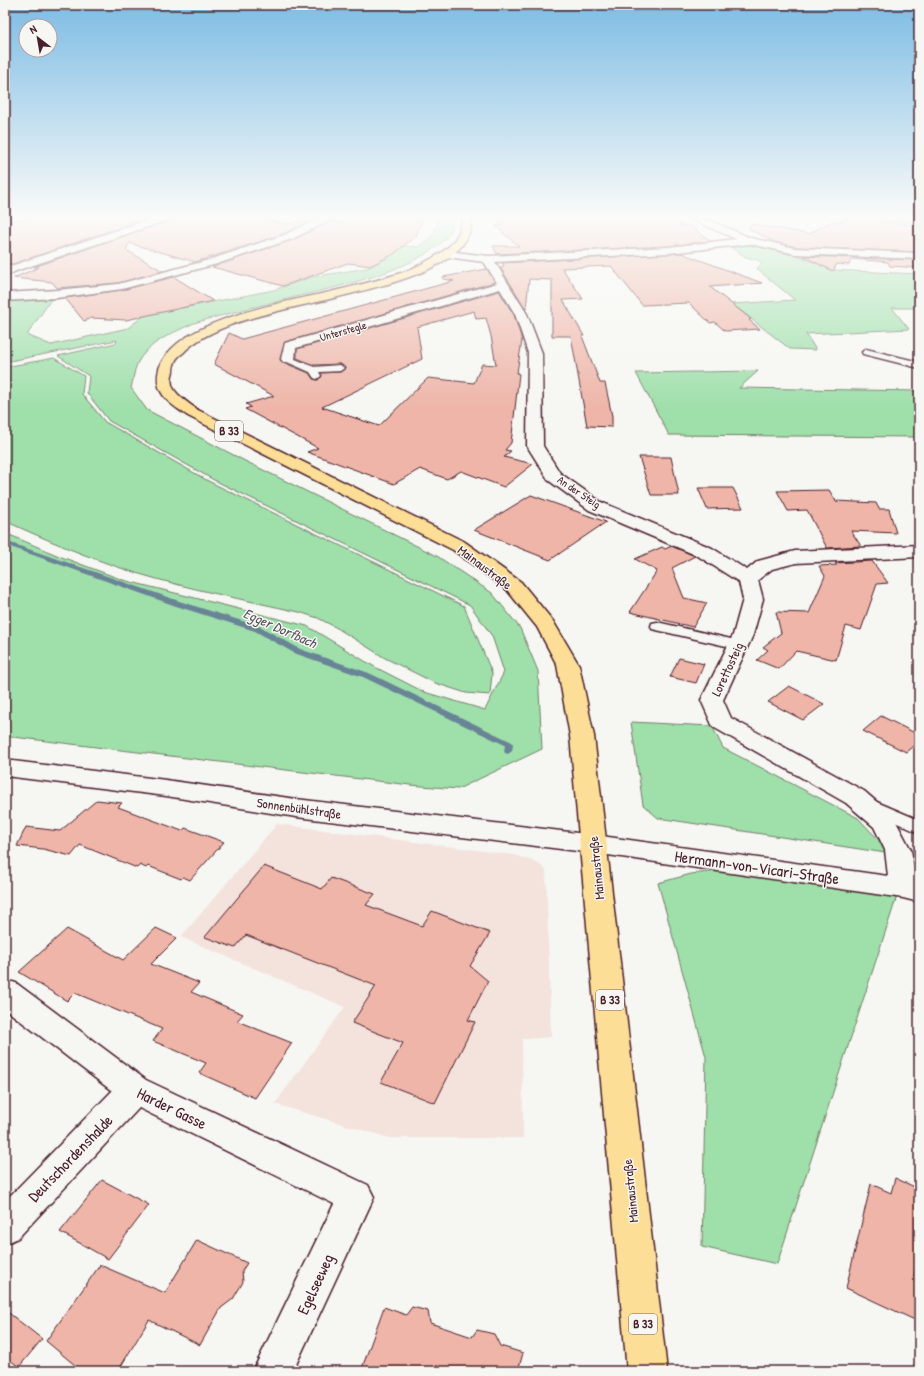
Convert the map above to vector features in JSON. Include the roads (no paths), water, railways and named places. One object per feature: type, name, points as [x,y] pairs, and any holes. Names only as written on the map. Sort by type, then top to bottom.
[{"type":"main road","name":"Mainaustraße","points":[[382,281],[257,314],[205,331],[185,342],[169,356],[163,370],[164,386],[175,400],[193,413],[459,546],[514,586],[546,625],[568,664],[582,736],[647,1371]]},
{"type":"street","points":[[5,297],[58,294],[118,286],[137,281]]},
{"type":"street","name":"An der Steig","points":[[501,281],[520,314],[535,353],[535,446],[554,476],[595,506],[705,552],[748,579]]},
{"type":"street","name":"Unterstegle","points":[[288,359],[290,346],[503,285]]},
{"type":"street","points":[[748,579],[765,565],[795,557],[919,551]]},
{"type":"street","name":"Lorettosteig","points":[[748,579],[753,599],[739,644],[712,700],[721,722],[855,797],[884,822],[898,850],[914,892]]},
{"type":"street","name":"Sonnenbühlstraße","points":[[5,768],[166,788],[296,808],[594,844]]},
{"type":"street","name":"Hermann-von-Vicari-Straße","points":[[594,844],[914,892]]},
{"type":"street","name":"Harder Gasse","points":[[5,992],[41,1021],[135,1090],[356,1197]]},
{"type":"street","name":"Deutschordenshalde","points":[[5,1226],[135,1090]]},
{"type":"street","name":"Egelseeweg","points":[[274,1371],[356,1197]]},
{"type":"lane","points":[[866,352],[919,365]]},
{"type":"lane","name":"Unterstegle","points":[[288,359],[315,373],[340,368]]},
{"type":"lane","points":[[657,626],[739,644]]},
{"type":"lane","points":[[855,797],[919,827]]},
{"type":"waterway","name":"Egger Dorfbach","points":[[5,543],[179,604],[258,629],[297,651],[366,675],[509,744],[508,751]]}]
